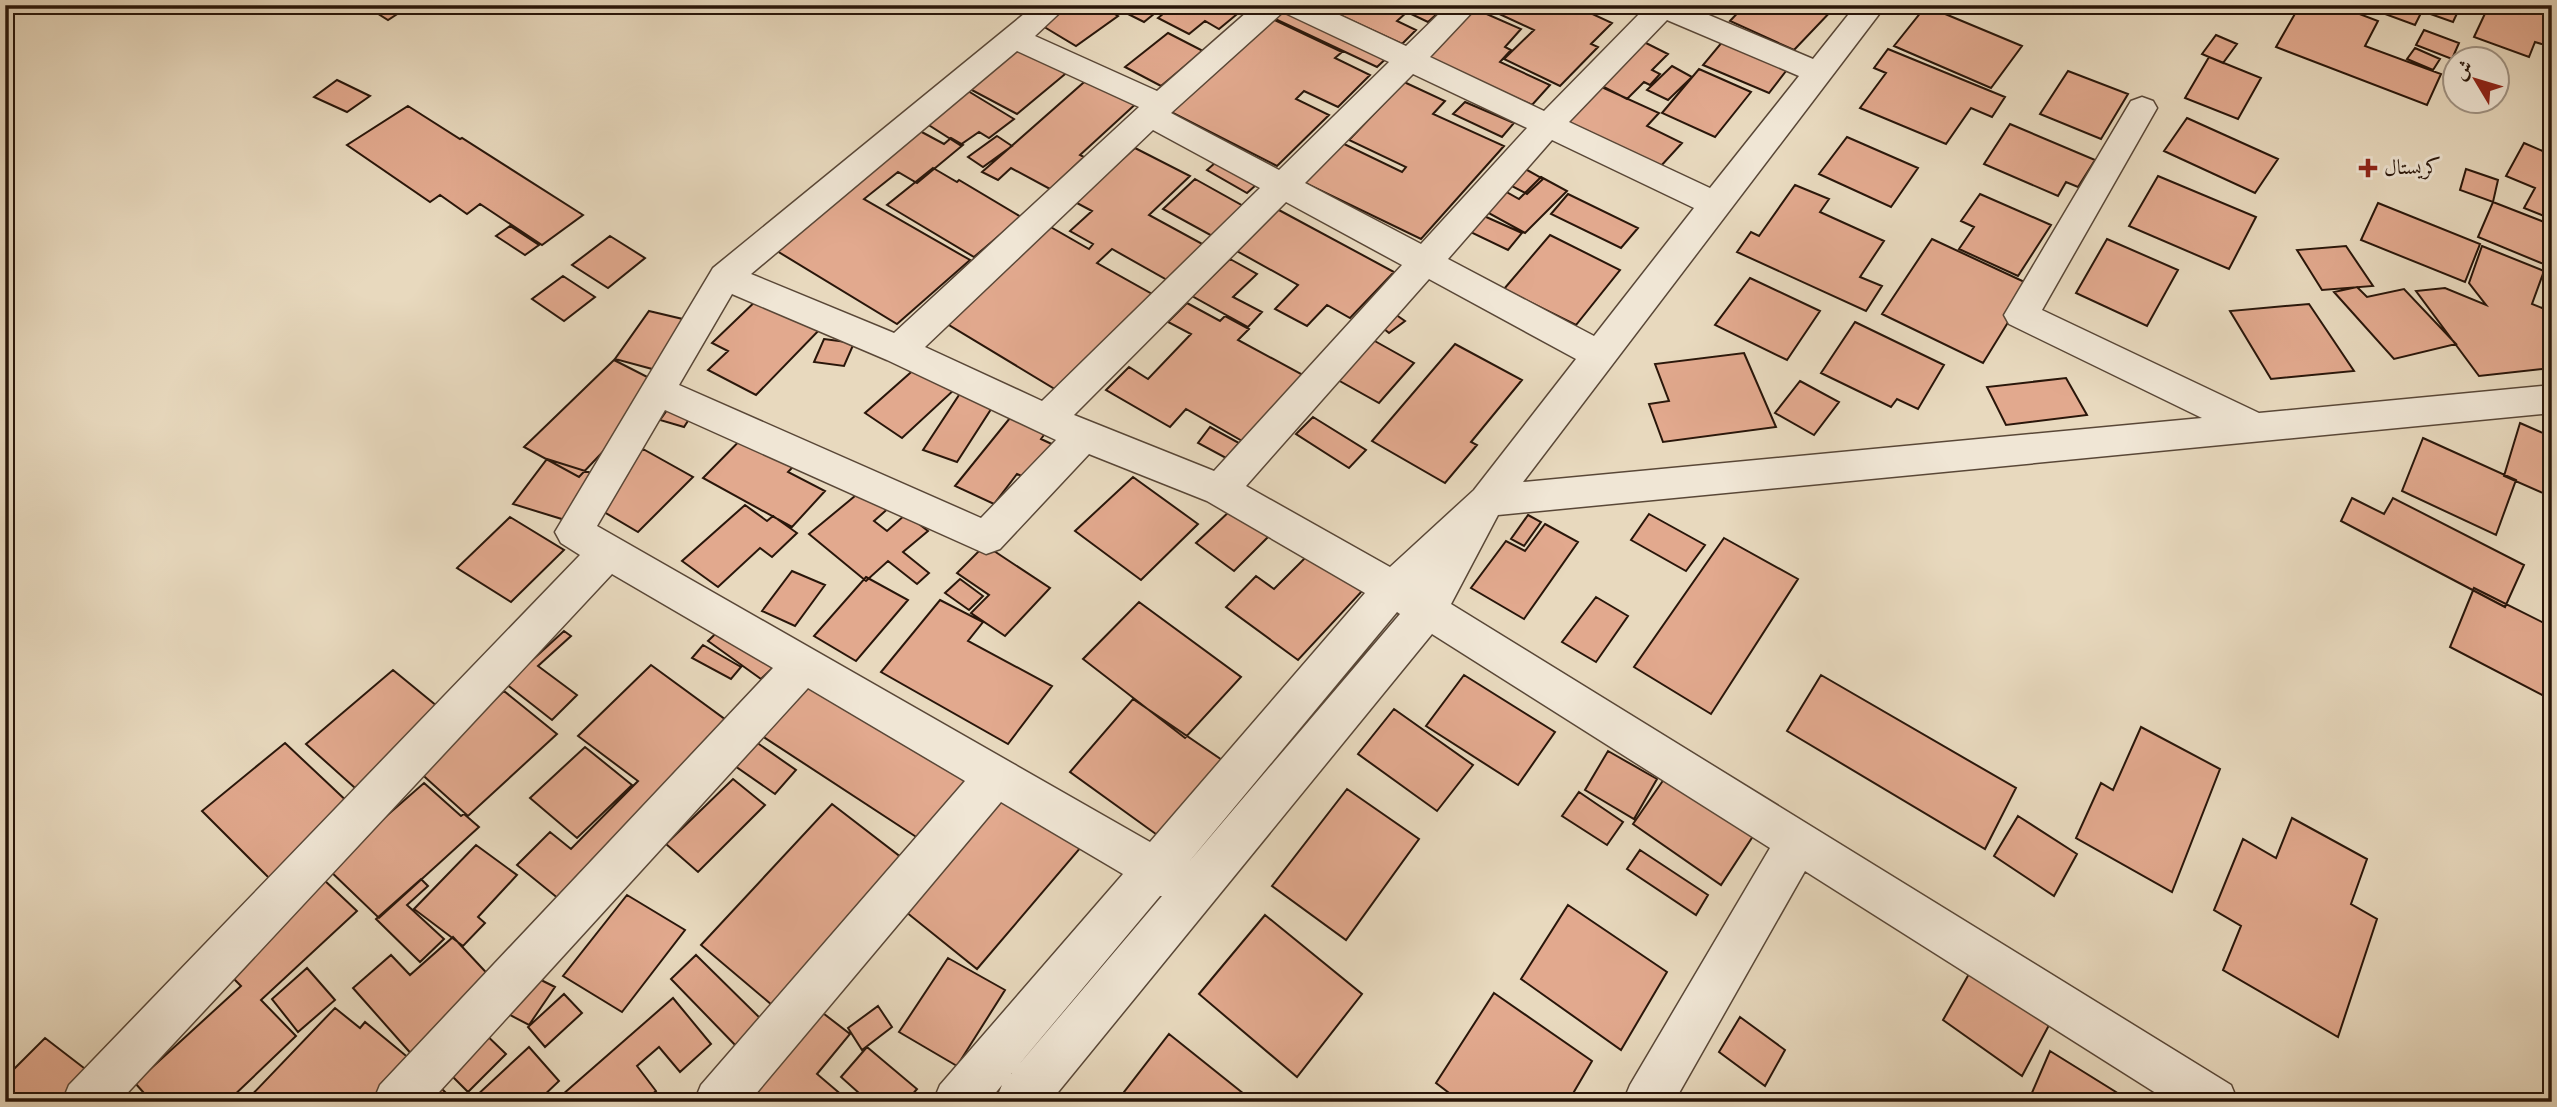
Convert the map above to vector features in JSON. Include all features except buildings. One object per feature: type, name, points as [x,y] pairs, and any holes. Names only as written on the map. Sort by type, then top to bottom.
[{"type":"street","points":[[1054,5],[725,278],[574,533],[1194,891]]},
{"type":"street","points":[[899,350],[1156,110],[1273,5]]},
{"type":"street","points":[[1293,5],[1715,204]]},
{"type":"street","points":[[1047,419],[1465,5]]},
{"type":"street","points":[[1019,1102],[1194,891],[1409,600],[1872,5]]},
{"type":"street","points":[[1220,490],[1547,126],[1661,6],[1716,16],[1819,73]]},
{"type":"street","points":[[1014,38],[1156,110],[1283,184],[1600,355]]},
{"type":"street","points":[[2142,108],[2021,315],[2257,428]]},
{"type":"street","points":[[725,278],[899,350],[1083,436],[1220,490],[1409,600],[2214,1102]]},
{"type":"street","points":[[658,391],[986,538],[1083,436]]},
{"type":"street","points":[[1487,501],[2552,399]]},
{"type":"street","points":[[86,1102],[608,552]]},
{"type":"street","points":[[957,1102],[1155,868],[1409,600]]},
{"type":"street","points":[[397,1102],[803,665]]},
{"type":"street","points":[[718,1102],[996,776]]},
{"type":"street","points":[[1647,1102],[1797,843]]},
{"type":"place","name":"كريستال","points":[[2368,168]]}]
